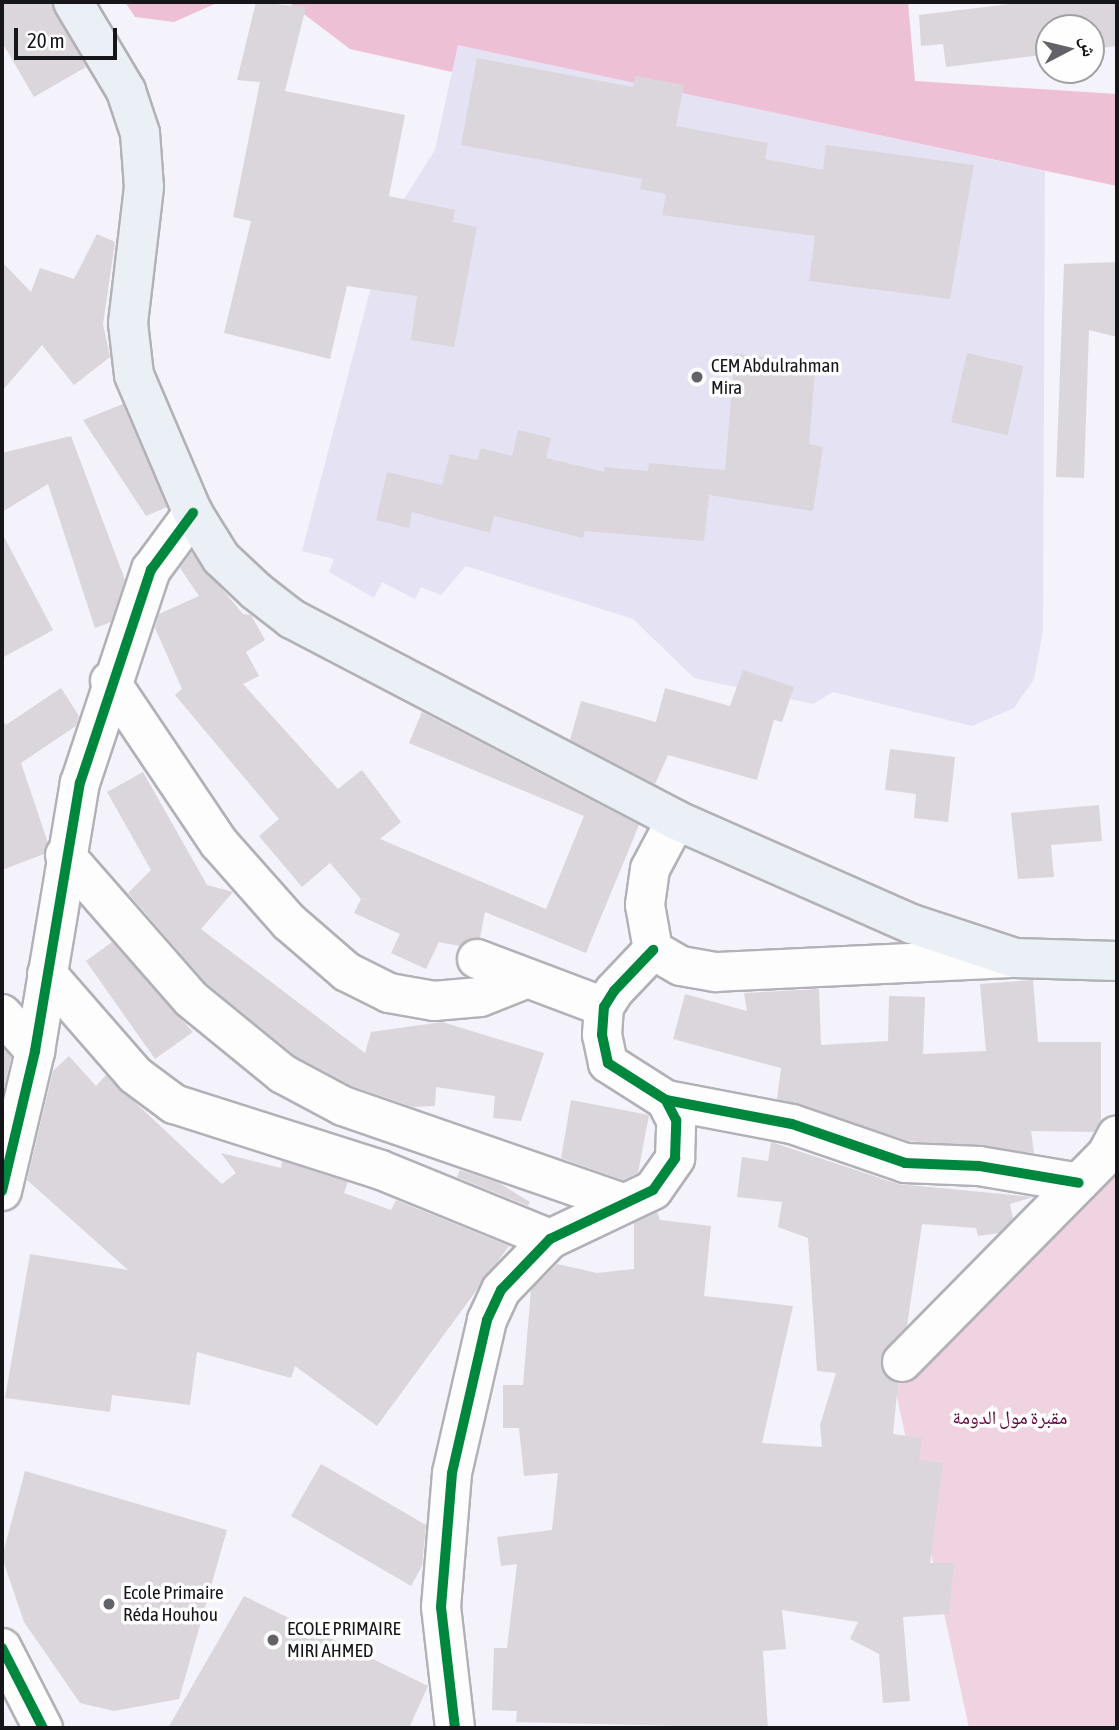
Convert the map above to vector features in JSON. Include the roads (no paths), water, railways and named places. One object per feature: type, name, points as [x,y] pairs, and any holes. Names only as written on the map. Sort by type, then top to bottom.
[{"type":"main road","points":[[73,2],[127,91],[140,133],[144,187],[128,323],[134,375],[193,513],[221,558],[292,619],[676,820],[912,924],[1015,958],[1117,961]]},
{"type":"street","points":[[2,1191],[35,1051],[65,855],[110,681],[151,570],[193,513]]},
{"type":"street","points":[[110,681],[219,843],[289,922],[347,972],[388,993],[434,1001],[480,997],[523,981]]},
{"type":"street","points":[[653,950],[645,905],[650,869],[676,820]]},
{"type":"street","points":[[65,855],[191,999],[283,1074],[343,1106],[620,1202]]},
{"type":"street","points":[[653,950],[681,966],[716,972],[1015,958]]},
{"type":"street","points":[[653,950],[604,1007],[608,1063],[666,1100],[792,1125],[905,1163],[979,1166],[1079,1183]]},
{"type":"street","points":[[477,959],[523,981],[604,1007]]},
{"type":"street","points":[[47,974],[135,1076],[174,1104],[381,1170],[550,1239]]},
{"type":"street","points":[[2,1014],[35,1051]]},
{"type":"street","points":[[455,1728],[441,1607],[452,1473],[487,1320],[501,1290],[550,1239],[620,1202],[653,1190],[675,1158],[676,1120],[666,1100]]},
{"type":"street","points":[[902,1362],[1079,1183],[1117,1135]]},
{"type":"street","points":[[4,1656],[43,1728]]},
{"type":"place","name":"CEM Abdulrahman Mira","points":[[697,377]]},
{"type":"place","name":"Ecole Primaire Réda Houhou","points":[[109,1604]]},
{"type":"place","name":"ECOLE PRIMAIRE MIRI AHMED","points":[[273,1640]]},
{"type":"park label","name":"مقبرة مول الدومة","points":[[1010,1418]]}]
